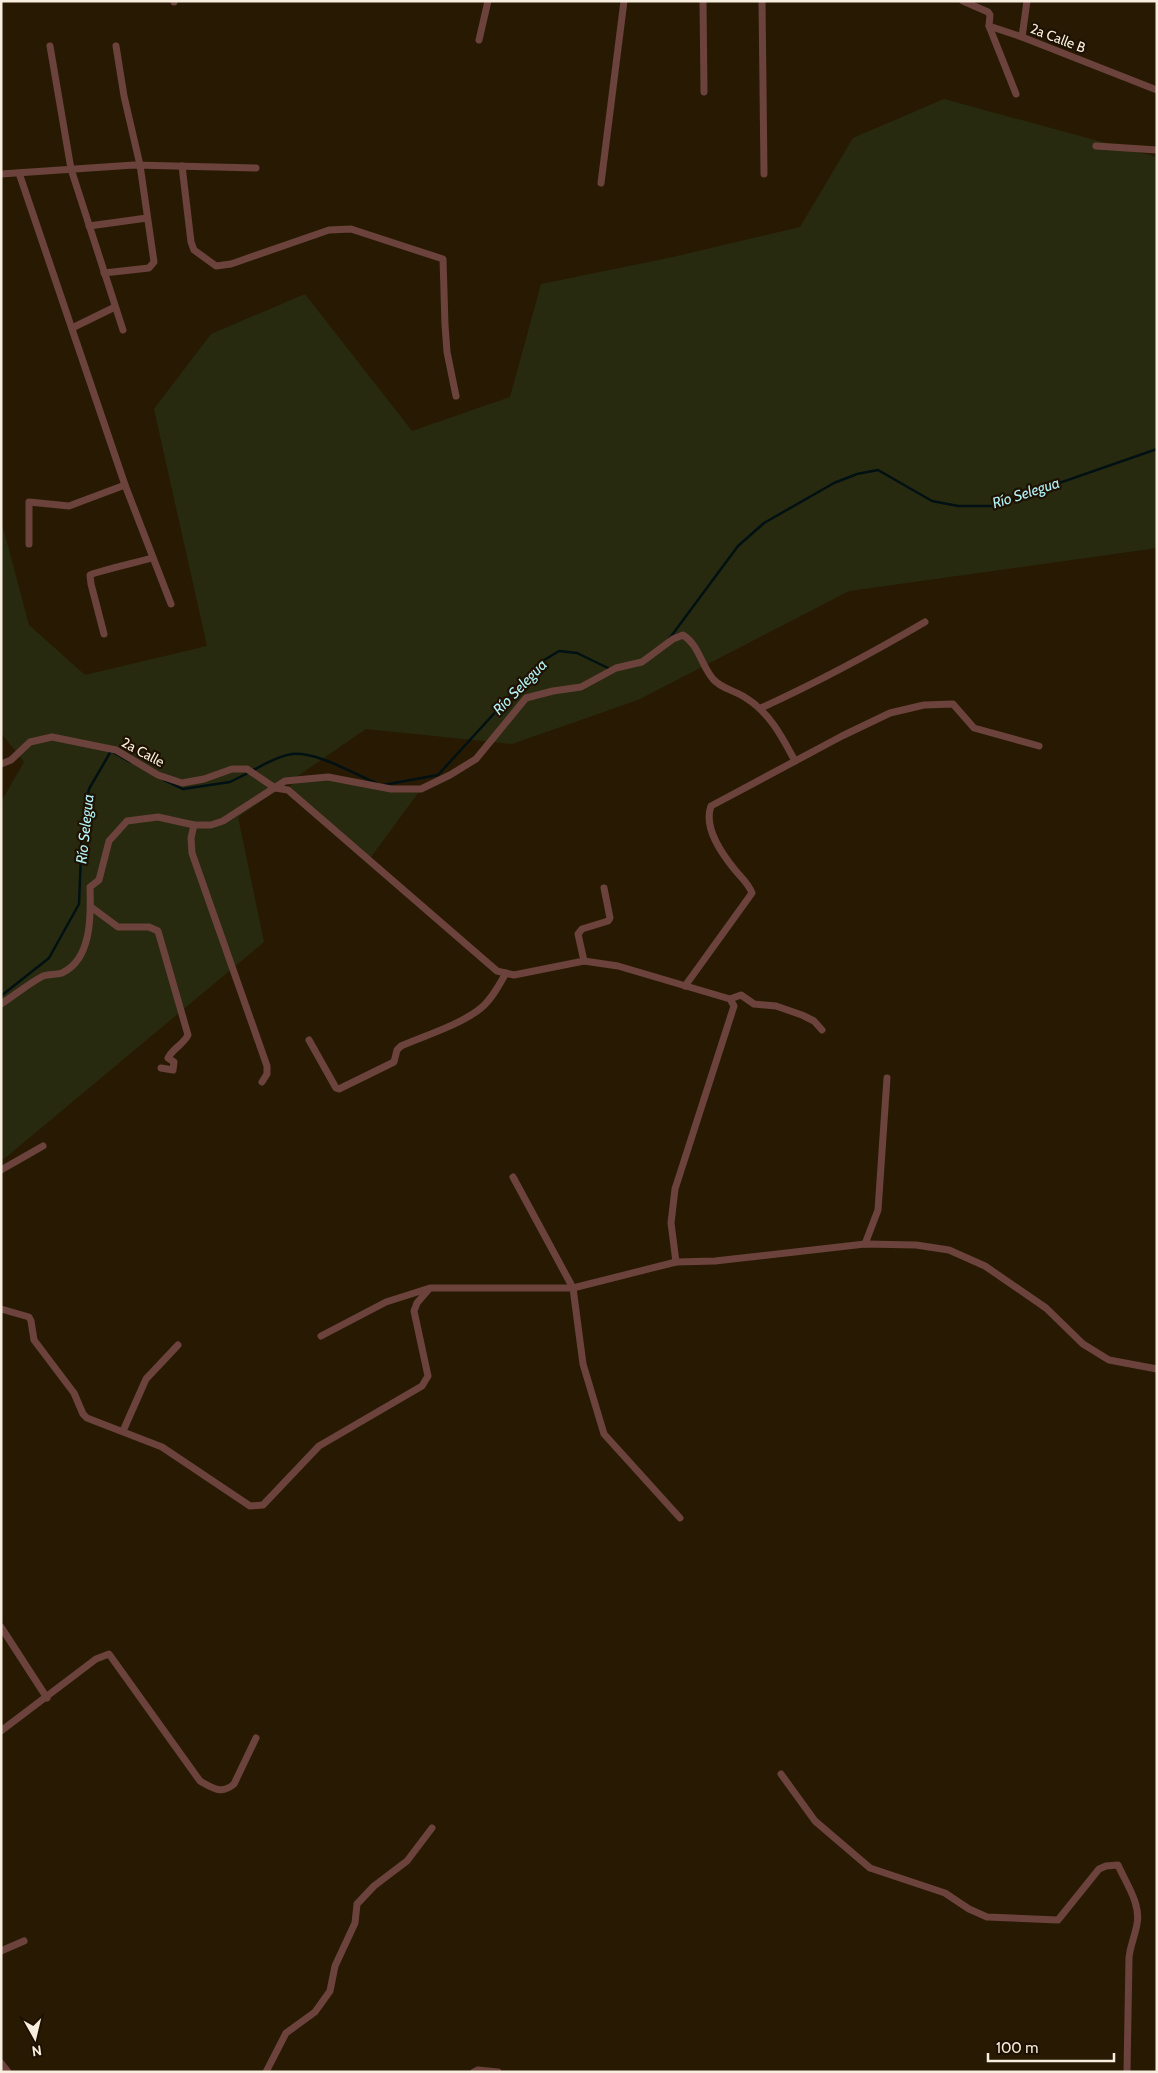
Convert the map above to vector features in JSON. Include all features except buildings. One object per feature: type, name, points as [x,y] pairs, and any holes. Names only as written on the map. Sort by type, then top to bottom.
[{"type":"street","points":[[479,40],[488,1]]},
{"type":"street","points":[[600,183],[624,1]]},
{"type":"street","points":[[704,1],[704,92]]},
{"type":"street","points":[[762,1],[764,174]]},
{"type":"street","points":[[1022,37],[1027,1]]},
{"type":"street","points":[[966,2],[988,12],[990,16],[989,26],[1016,94]]},
{"type":"street","name":"2a Calle B","points":[[989,26],[1157,90]]},
{"type":"street","points":[[50,46],[71,169],[123,330]]},
{"type":"street","points":[[104,273],[149,268],[154,262],[140,166],[124,96],[116,46]]},
{"type":"street","points":[[1096,146],[1157,150]]},
{"type":"street","points":[[1,174],[140,166],[256,168]]},
{"type":"street","points":[[182,166],[191,242],[194,250],[216,266],[231,264],[329,230],[341,229],[367,233],[443,259],[444,325],[447,352],[456,396]]},
{"type":"street","points":[[19,173],[125,485],[171,604]]},
{"type":"street","points":[[90,226],[147,218]]},
{"type":"street","points":[[72,328],[115,307]]},
{"type":"street","points":[[29,544],[29,502],[69,506],[125,485]]},
{"type":"street","points":[[104,634],[90,575],[95,572],[152,558]]},
{"type":"street","points":[[761,708],[871,654],[925,622]]},
{"type":"street","points":[[1,1004],[45,975],[61,973],[74,964],[81,955],[86,943],[91,907],[90,887],[99,880],[109,841],[127,821],[158,817],[194,825],[211,825],[224,821],[285,781],[328,777],[391,789],[421,789],[450,775],[476,759],[526,698],[553,691],[581,687],[612,670],[642,662],[673,639],[683,635],[692,640],[713,680],[761,708],[780,733],[795,761]]},
{"type":"street","points":[[685,986],[752,893],[726,859],[710,828],[708,814],[711,806],[890,713],[924,705],[953,704],[978,730],[1039,746]]},
{"type":"street","name":"2a Calle","points":[[1,764],[12,760],[30,742],[52,737],[116,750],[158,775],[182,783],[204,779],[232,769],[251,771],[275,788],[288,790],[497,971],[506,973]]},
{"type":"street","points":[[194,825],[191,838],[192,853],[267,1066],[267,1074],[262,1082]]},
{"type":"street","points":[[584,961],[578,934],[582,929],[608,921],[610,918],[604,888]]},
{"type":"street","points":[[91,907],[118,927],[149,927],[158,931],[188,1035],[182,1045],[174,1050],[168,1058],[174,1062],[173,1070],[161,1068]]},
{"type":"street","points":[[309,1040],[336,1088],[339,1089],[394,1062],[400,1046],[467,1017],[482,1007],[506,973],[514,975],[584,961],[618,966],[730,999],[741,995],[754,1004],[776,1006],[814,1020],[820,1025],[822,1030]]},
{"type":"street","points":[[676,1262],[672,1223],[675,1189],[734,1006],[730,999]]},
{"type":"street","points":[[865,1244],[878,1210],[887,1078]]},
{"type":"street","points":[[1,1170],[43,1146]]},
{"type":"street","points":[[513,1177],[573,1288],[583,1364],[604,1434],[680,1518]]},
{"type":"street","points":[[321,1336],[386,1302],[430,1288],[573,1288],[676,1262],[715,1261],[865,1244],[916,1245],[949,1250],[985,1266],[1046,1308],[1083,1344],[1109,1360],[1157,1369]]},
{"type":"street","points":[[1,1310],[29,1317],[34,1340],[74,1393],[83,1414],[92,1420],[162,1447],[250,1506],[263,1506],[319,1446],[422,1386],[426,1381],[428,1376],[414,1311],[417,1303],[430,1288]]},
{"type":"street","points":[[123,1431],[146,1379],[178,1345]]},
{"type":"street","points":[[1,1627],[46,1698]]},
{"type":"street","points":[[1,1731],[100,1656],[109,1654],[200,1781],[214,1789],[228,1790],[234,1784],[256,1738]]},
{"type":"street","points":[[781,1774],[815,1821],[870,1868],[945,1893],[968,1909],[987,1917],[1058,1920],[1099,1869],[1118,1865],[1135,1902],[1138,1923],[1130,1944],[1127,2072]]},
{"type":"street","points":[[266,2072],[286,2034],[315,2012],[330,1991],[335,1966],[355,1923],[357,1904],[374,1886],[407,1861],[432,1828]]},
{"type":"street","points":[[1,1951],[24,1941]]},
{"type":"street","points":[[1,2063],[8,2072]]},
{"type":"street","points":[[474,2072],[478,2070],[498,2072]]},
{"type":"green space","points":[[944,99],[1157,157],[1157,548],[849,591],[638,700],[512,744],[366,729],[238,817],[264,942],[4,1159],[1,1159],[1,802],[24,762],[1,733],[1,520],[29,625],[85,675],[207,646],[154,409],[211,334],[305,294],[412,431],[510,397],[541,284],[673,257],[800,227],[853,138]]},
{"type":"green space","points":[[325,778],[421,789],[368,861],[288,790],[292,784]]},
{"type":"waterway","name":"Río Selegua","points":[[669,639],[738,546],[764,523],[834,483],[857,474],[878,470],[932,501],[958,506],[993,506],[1157,449]]},
{"type":"waterway","name":"Río Selegua","points":[[383,785],[438,775],[541,662],[559,651],[577,653],[610,669]]},
{"type":"waterway","name":"Río Selegua","points":[[1,996],[49,958],[79,904],[82,829],[89,789],[111,751],[130,762]]},
{"type":"waterway","name":"Río Selegua","points":[[253,770],[282,756],[302,754],[335,764],[376,783]]},
{"type":"waterway","name":"Río Selegua","points":[[164,780],[183,789],[230,782],[248,773]]}]
